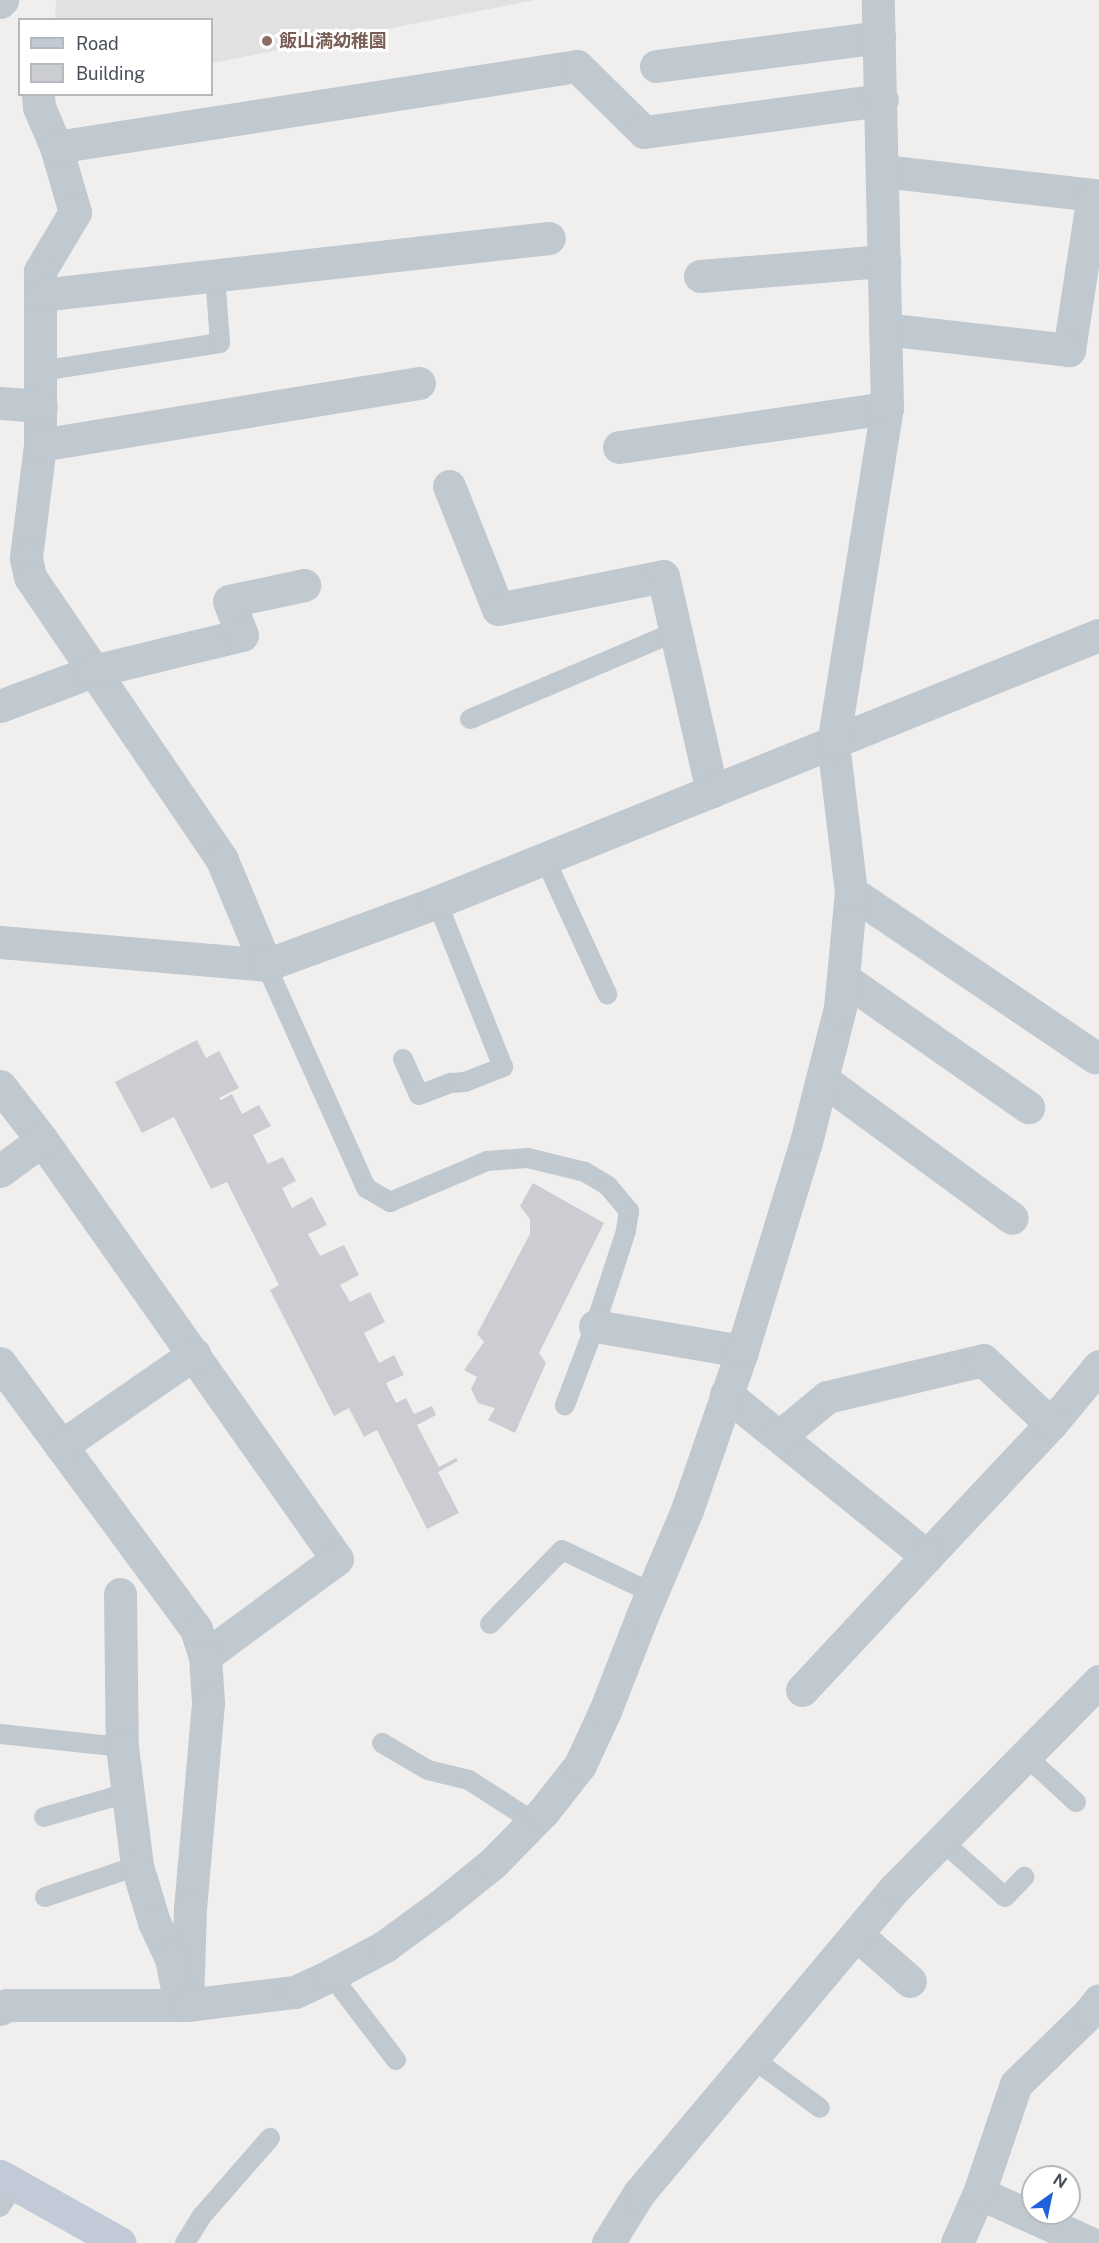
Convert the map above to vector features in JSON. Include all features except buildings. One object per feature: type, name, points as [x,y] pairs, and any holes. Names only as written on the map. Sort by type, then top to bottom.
[{"type":"street","points":[[0,2009],[7,2005],[184,2005],[295,1992],[331,1975],[385,1946],[493,1863],[534,1822],[580,1765],[605,1711],[651,1593],[687,1510],[741,1351],[806,1142],[840,1008],[851,892],[833,744],[887,408],[878,0]]},
{"type":"street","points":[[656,66],[879,37]]},
{"type":"street","points":[[56,147],[577,66],[644,132],[882,100]]},
{"type":"street","points":[[38,96],[39,107],[56,147],[75,212],[40,272],[40,445],[26,558],[30,577],[222,860],[266,965]]},
{"type":"street","points":[[883,171],[1093,195],[1069,350],[885,329]]},
{"type":"street","points":[[40,294],[549,238]]},
{"type":"street","points":[[700,276],[884,261]]},
{"type":"street","points":[[40,445],[419,382]]},
{"type":"street","points":[[0,403],[41,406]]},
{"type":"street","points":[[620,447],[887,408]]},
{"type":"street","points":[[449,486],[498,609],[663,576],[712,791]]},
{"type":"street","points":[[0,706],[93,671],[242,636],[229,601],[304,585]]},
{"type":"street","points":[[0,942],[266,965],[437,902],[1099,635]]},
{"type":"street","points":[[851,892],[1095,1057]]},
{"type":"street","points":[[843,978],[1028,1107]]},
{"type":"street","points":[[822,1079],[1012,1218]]},
{"type":"street","points":[[0,1086],[42,1140],[338,1559],[205,1656]]},
{"type":"street","points":[[0,1171],[42,1140]]},
{"type":"street","points":[[595,1326],[741,1351]]},
{"type":"street","points":[[61,1446],[194,1354]]},
{"type":"street","points":[[780,1436],[827,1397],[983,1360],[1051,1424]]},
{"type":"street","points":[[0,1363],[196,1629],[205,1656],[208,1703],[184,2005]]},
{"type":"street","points":[[802,1690],[1051,1424],[1099,1366]]},
{"type":"street","points":[[726,1394],[927,1556]]},
{"type":"street","points":[[120,1594],[122,1747],[137,1866],[154,1922],[171,1958],[184,2005]]},
{"type":"street","points":[[608,2243],[639,2193],[896,1888],[1099,1681]]},
{"type":"street","points":[[857,1935],[910,1981]]},
{"type":"street","points":[[957,2243],[979,2193],[1016,2084],[1096,2011]]},
{"type":"street","points":[[5,2189],[120,2243]]},
{"type":"street","points":[[979,2193],[1090,2243]]},
{"type":"lane","points":[[41,371],[220,343],[215,275]]},
{"type":"lane","points":[[470,719],[677,631]]},
{"type":"lane","points":[[545,859],[607,994]]},
{"type":"lane","points":[[403,1059],[419,1095],[450,1083],[465,1082],[503,1067],[437,902]]},
{"type":"lane","points":[[266,965],[366,1188],[390,1202],[487,1161],[528,1158],[585,1173],[608,1186],[629,1211],[626,1231],[595,1326],[565,1405]]},
{"type":"lane","points":[[490,1624],[562,1550],[651,1593]]},
{"type":"lane","points":[[0,1734],[122,1747]]},
{"type":"lane","points":[[382,1743],[428,1770],[469,1780],[534,1822]]},
{"type":"lane","points":[[1026,1755],[1076,1802]]},
{"type":"lane","points":[[44,1817],[128,1793]]},
{"type":"lane","points":[[942,1841],[1005,1897],[1024,1877]]},
{"type":"lane","points":[[45,1898],[137,1866]]},
{"type":"lane","points":[[331,1975],[396,2060]]},
{"type":"lane","points":[[752,2058],[820,2108]]},
{"type":"lane","points":[[185,2243],[201,2217],[270,2138]]},
{"type":"shaded area","name":"飯山満幼稚園","points":[[56,0],[535,0],[213,63],[213,18],[55,18]]},
{"type":"place","name":"飯山満幼稚園","points":[[267,41]]}]
